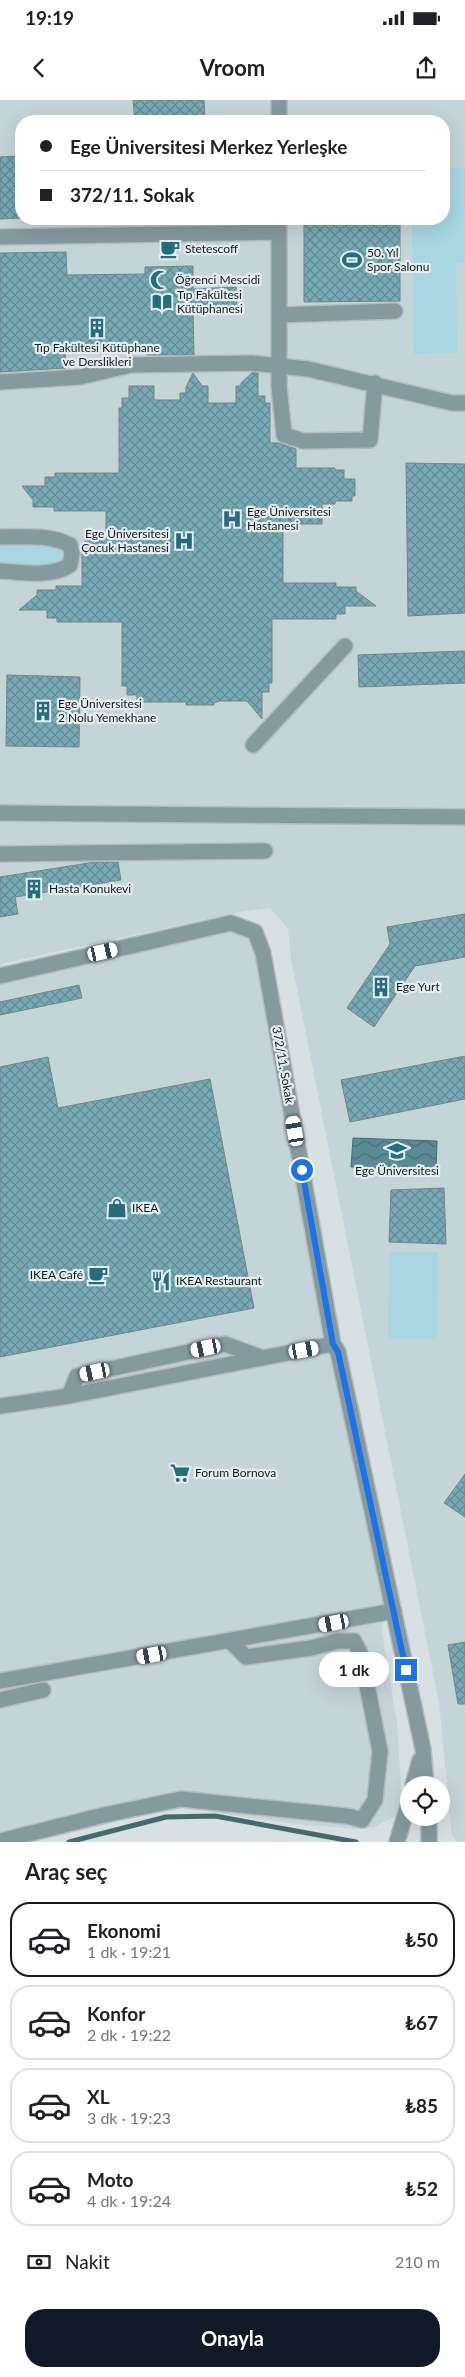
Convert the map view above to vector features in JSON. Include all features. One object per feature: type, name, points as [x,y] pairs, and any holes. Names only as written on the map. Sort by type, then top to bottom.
[{"type":"street","points":[[279,100],[279,115]]},
{"type":"street","points":[[0,237],[279,225],[279,386],[284,435],[303,441],[370,440],[375,383]]},
{"type":"street","points":[[279,315],[395,311]]},
{"type":"street","points":[[0,382],[80,377],[132,364],[280,365],[375,383],[452,403],[465,403]]},
{"type":"street","points":[[0,537],[47,537],[61,540],[70,545],[72,554],[70,565],[62,571],[50,573],[0,571]]},
{"type":"street","points":[[253,745],[346,646]]},
{"type":"street","points":[[0,813],[465,817]]},
{"type":"street","points":[[0,854],[265,851]]},
{"type":"street","name":"372/11. Sokak","points":[[0,976],[231,923],[255,932],[263,953],[333,1344],[338,1352],[394,1612],[423,1748],[425,1776]]},
{"type":"street","points":[[0,1406],[69,1396],[77,1376],[225,1344],[260,1358],[333,1344]]},
{"type":"street","points":[[0,1682],[394,1612]]},
{"type":"street","points":[[0,1841],[67,1826],[104,1815],[181,1799],[347,1816],[362,1820],[375,1800],[380,1751],[361,1655],[354,1641],[338,1641],[310,1648],[246,1657],[231,1642]]},
{"type":"street","points":[[0,1700],[43,1690]]},
{"type":"street","name":"372/11. Sokak","points":[[415,1776],[423,1748]]},
{"type":"street","points":[[396,1842],[401,1826]]},
{"type":"street","points":[[429,1826],[429,1842]]},
{"type":"shaded area","name":"Ege Üniversitesi","points":[[0,100],[465,100],[465,1842],[457,1842],[452,1835],[450,1776],[446,1776],[439,1703],[291,959],[288,929],[270,908],[239,912],[0,964]]},
{"type":"shaded area","points":[[450,168],[465,168],[465,262],[456,263],[457,353],[414,354],[412,225],[450,225]]},
{"type":"shaded area","points":[[0,537],[61,540],[70,565],[0,571]]},
{"type":"shaded area","name":"Forum Bornova","points":[[227,929],[244,932],[253,943],[385,1601],[382,1632],[397,1723],[400,1776],[400,1814],[374,1827],[357,1829],[295,1824],[184,1808],[148,1814],[33,1842],[0,1842],[0,985]]},
{"type":"shaded area","points":[[389,1252],[438,1252],[437,1339],[388,1339]]},
{"type":"water","points":[[353,1138],[437,1141],[436,1171],[351,1167]]},
{"type":"building","points":[[133,100],[204,100],[205,115],[134,115]]},
{"type":"building","points":[[15,156],[15,218],[0,219],[0,157]]},
{"type":"building","name":"50. Yıl Spor Salonu","points":[[304,225],[400,225],[400,301],[304,302]]},
{"type":"building","name":"Tıp Fakültesi Kütüphane ve Derslikleri","points":[[66,252],[67,275],[145,274],[145,267],[193,266],[193,289],[236,287],[237,307],[193,309],[194,355],[147,355],[146,347],[65,349],[66,368],[0,372],[0,253]]},
{"type":"building","name":"Ege Üniversitesi Çocuk Hastanesi","points":[[253,372],[258,373],[258,396],[265,396],[265,403],[270,403],[270,443],[279,443],[296,449],[296,468],[335,468],[335,470],[344,470],[344,479],[355,479],[355,496],[352,496],[352,501],[335,501],[335,504],[322,504],[322,524],[283,524],[283,583],[336,583],[336,587],[356,587],[356,591],[376,606],[345,606],[345,614],[336,614],[336,619],[272,619],[272,683],[269,683],[269,692],[262,692],[262,719],[247,701],[219,701],[214,703],[214,705],[186,705],[186,702],[137,702],[137,695],[127,695],[127,686],[122,686],[122,622],[57,622],[57,618],[47,618],[47,610],[19,610],[37,595],[37,590],[56,590],[56,586],[82,586],[82,544],[85,544],[85,538],[106,538],[106,511],[54,511],[54,507],[33,507],[33,500],[22,486],[45,486],[45,477],[55,477],[55,473],[119,473],[119,408],[122,408],[122,398],[129,398],[129,386],[154,386],[154,400],[180,400],[180,393],[186,393],[186,387],[193,373],[202,386],[208,386],[208,403],[236,403],[236,386],[241,386],[241,383]]},
{"type":"building","points":[[406,463],[465,464],[465,613],[408,616]]},
{"type":"building","points":[[465,651],[465,683],[359,687],[358,655]]},
{"type":"building","name":"Ege Üniversitesi 2 Nolu Yemekhane","points":[[7,675],[80,677],[79,747],[6,746]]},
{"type":"building","name":"Hasta Konukevi","points":[[95,862],[118,862],[121,880],[15,897],[18,914],[0,917],[0,877]]},
{"type":"building","name":"Ege Yurt","points":[[465,914],[465,957],[415,966],[374,1027],[347,1008],[390,944],[387,927]]},
{"type":"building","points":[[79,985],[82,998],[0,1015],[0,1002]]},
{"type":"building","points":[[465,1056],[465,1099],[350,1122],[341,1080]]},
{"type":"building","name":"IKEA","points":[[48,1057],[58,1108],[210,1079],[254,1308],[0,1357],[0,1067]]},
{"type":"building","points":[[444,1188],[446,1244],[389,1242],[391,1190]]},
{"type":"building","points":[[465,1474],[465,1517],[444,1503]]},
{"type":"building","points":[[465,1642],[465,1704],[458,1704],[448,1645]]},
{"type":"waterway","points":[[69,1842],[166,1817],[215,1816],[356,1842]]},
{"type":"place","name":"Stetescoff","points":[[170,249]]},
{"type":"place","name":"50. Yıl Spor Salonu","points":[[352,260]]},
{"type":"place","name":"Öğrenci Mescidi","points":[[160,280]]},
{"type":"place","name":"Tıp Fakültesi Kütüphanesi","points":[[162,302]]},
{"type":"place","name":"Tıp Fakültesi Kütüphane ve Derslikleri","points":[[97,328]]},
{"type":"place","name":"Ege Üniversitesi Hastanesi","points":[[232,519]]},
{"type":"place","name":"Ege Üniversitesi Çocuk Hastanesi","points":[[184,541]]},
{"type":"place","name":"Ege Üniversitesi 2 Nolu Yemekhane","points":[[43,711]]},
{"type":"place","name":"Hasta Konukevi","points":[[34,889]]},
{"type":"place","name":"Ege Yurt","points":[[381,987]]},
{"type":"place","name":"Ege Üniversitesi","points":[[397,1151]]},
{"type":"place","name":"IKEA","points":[[117,1208]]},
{"type":"place","name":"IKEA Café","points":[[98,1275]]},
{"type":"place","name":"IKEA Restaurant","points":[[161,1281]]},
{"type":"place","name":"Forum Bornova","points":[[180,1473]]},
{"type":"route","points":[[302,1170],[333,1344],[338,1352],[406,1670]]}]
